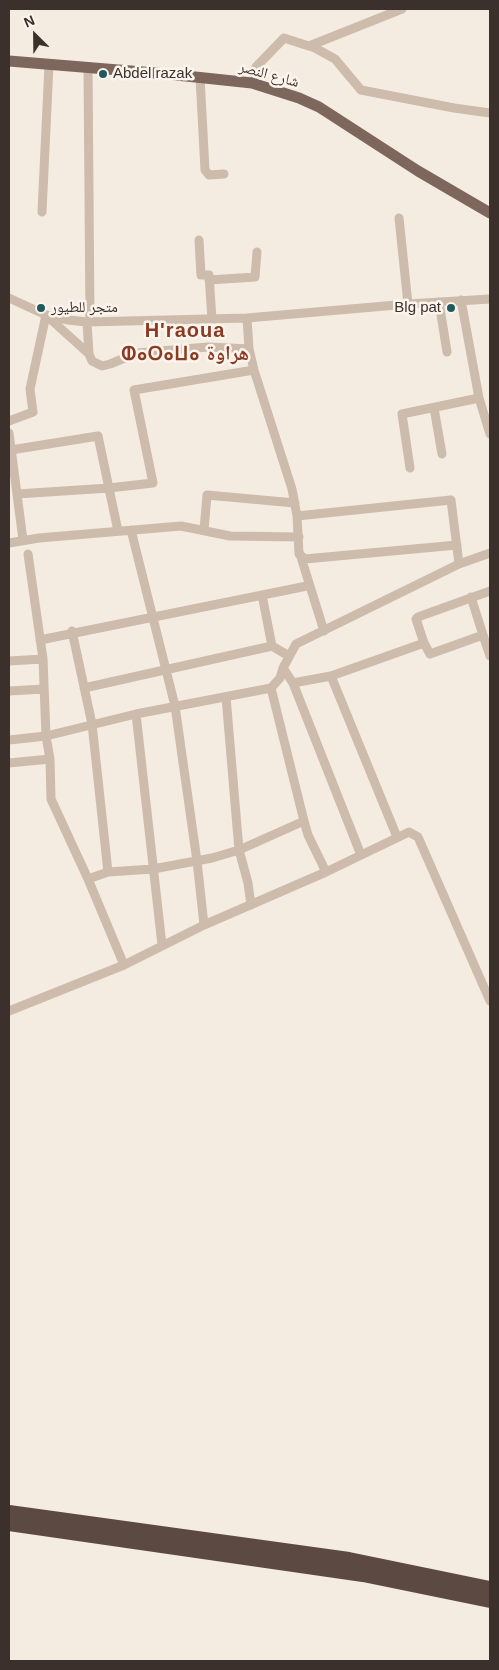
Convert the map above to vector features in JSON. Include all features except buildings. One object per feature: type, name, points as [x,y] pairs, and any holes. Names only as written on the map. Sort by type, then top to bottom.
[{"type":"highway","points":[[9,1512],[349,1559],[490,1588]]},
{"type":"highway","points":[[9,1524],[362,1574],[490,1601]]},
{"type":"main road","name":"شارع النصر","points":[[9,61],[252,83],[299,98],[319,108],[418,171],[490,213]]},
{"type":"street","points":[[309,46],[402,9]]},
{"type":"street","points":[[252,83],[256,67],[284,38],[315,48],[335,60],[361,90],[490,113]]},
{"type":"street","points":[[42,212],[49,64]]},
{"type":"street","points":[[88,67],[89,354]]},
{"type":"street","points":[[200,77],[205,170],[208,175],[224,174]]},
{"type":"street","points":[[399,218],[408,304]]},
{"type":"street","points":[[199,240],[201,275],[210,275],[212,319]]},
{"type":"street","points":[[209,280],[255,277],[257,252]]},
{"type":"street","points":[[9,298],[46,315],[68,320],[89,321],[246,318],[490,299]]},
{"type":"street","points":[[461,300],[479,398],[490,434]]},
{"type":"street","points":[[439,302],[447,352]]},
{"type":"street","points":[[46,315],[89,354],[92,360],[102,366],[137,353],[208,347],[249,349]]},
{"type":"street","points":[[9,421],[34,412],[30,389],[46,315]]},
{"type":"street","points":[[246,318],[249,349],[254,370],[285,465],[295,503],[300,554],[324,630]]},
{"type":"street","points":[[17,494],[153,483],[134,390],[254,370]]},
{"type":"street","points":[[410,468],[402,414],[479,398]]},
{"type":"street","points":[[434,408],[442,454]]},
{"type":"street","points":[[9,433],[23,540]]},
{"type":"street","points":[[11,450],[98,436],[118,531]]},
{"type":"street","points":[[204,530],[207,495],[295,503]]},
{"type":"street","points":[[297,516],[451,500],[459,564]]},
{"type":"street","points":[[9,543],[23,540],[181,526],[230,536],[299,537]]},
{"type":"street","points":[[131,530],[175,706],[204,925]]},
{"type":"street","points":[[300,554],[305,559],[457,545]]},
{"type":"street","points":[[9,740],[46,736],[136,714],[272,688],[280,678],[282,668],[296,644],[459,564],[490,553]]},
{"type":"street","points":[[28,554],[43,659],[51,799],[88,879],[124,965]]},
{"type":"street","points":[[40,640],[307,586]]},
{"type":"street","points":[[483,635],[430,654],[416,619],[490,591]]},
{"type":"street","points":[[262,595],[272,646]]},
{"type":"street","points":[[471,597],[490,656]]},
{"type":"street","points":[[72,632],[92,724],[108,872]]},
{"type":"street","points":[[293,683],[331,676],[424,643]]},
{"type":"street","points":[[84,688],[272,646],[289,656]]},
{"type":"street","points":[[9,661],[43,659]]},
{"type":"street","points":[[282,668],[293,683],[361,855]]},
{"type":"street","points":[[331,676],[397,837]]},
{"type":"street","points":[[272,688],[308,835],[326,872]]},
{"type":"street","points":[[9,691],[44,689]]},
{"type":"street","points":[[226,697],[239,850],[248,883],[251,905]]},
{"type":"street","points":[[136,714],[162,945]]},
{"type":"street","points":[[9,763],[50,759]]},
{"type":"street","points":[[88,879],[108,872],[152,869],[197,861],[239,850],[304,821]]},
{"type":"street","points":[[9,1011],[124,965],[204,925],[326,872],[409,832],[418,837],[490,1001]]},
{"type":"place","name":"Abdel razak","points":[[103,74]]},
{"type":"place","name":"متجر للطيور","points":[[41,308]]},
{"type":"place","name":"Blg pat","points":[[451,308]]},
{"type":"district","name":"H'raoua ⵀⴰⵔⴰⵡⴰ هراوة","points":[[185,342]]}]
